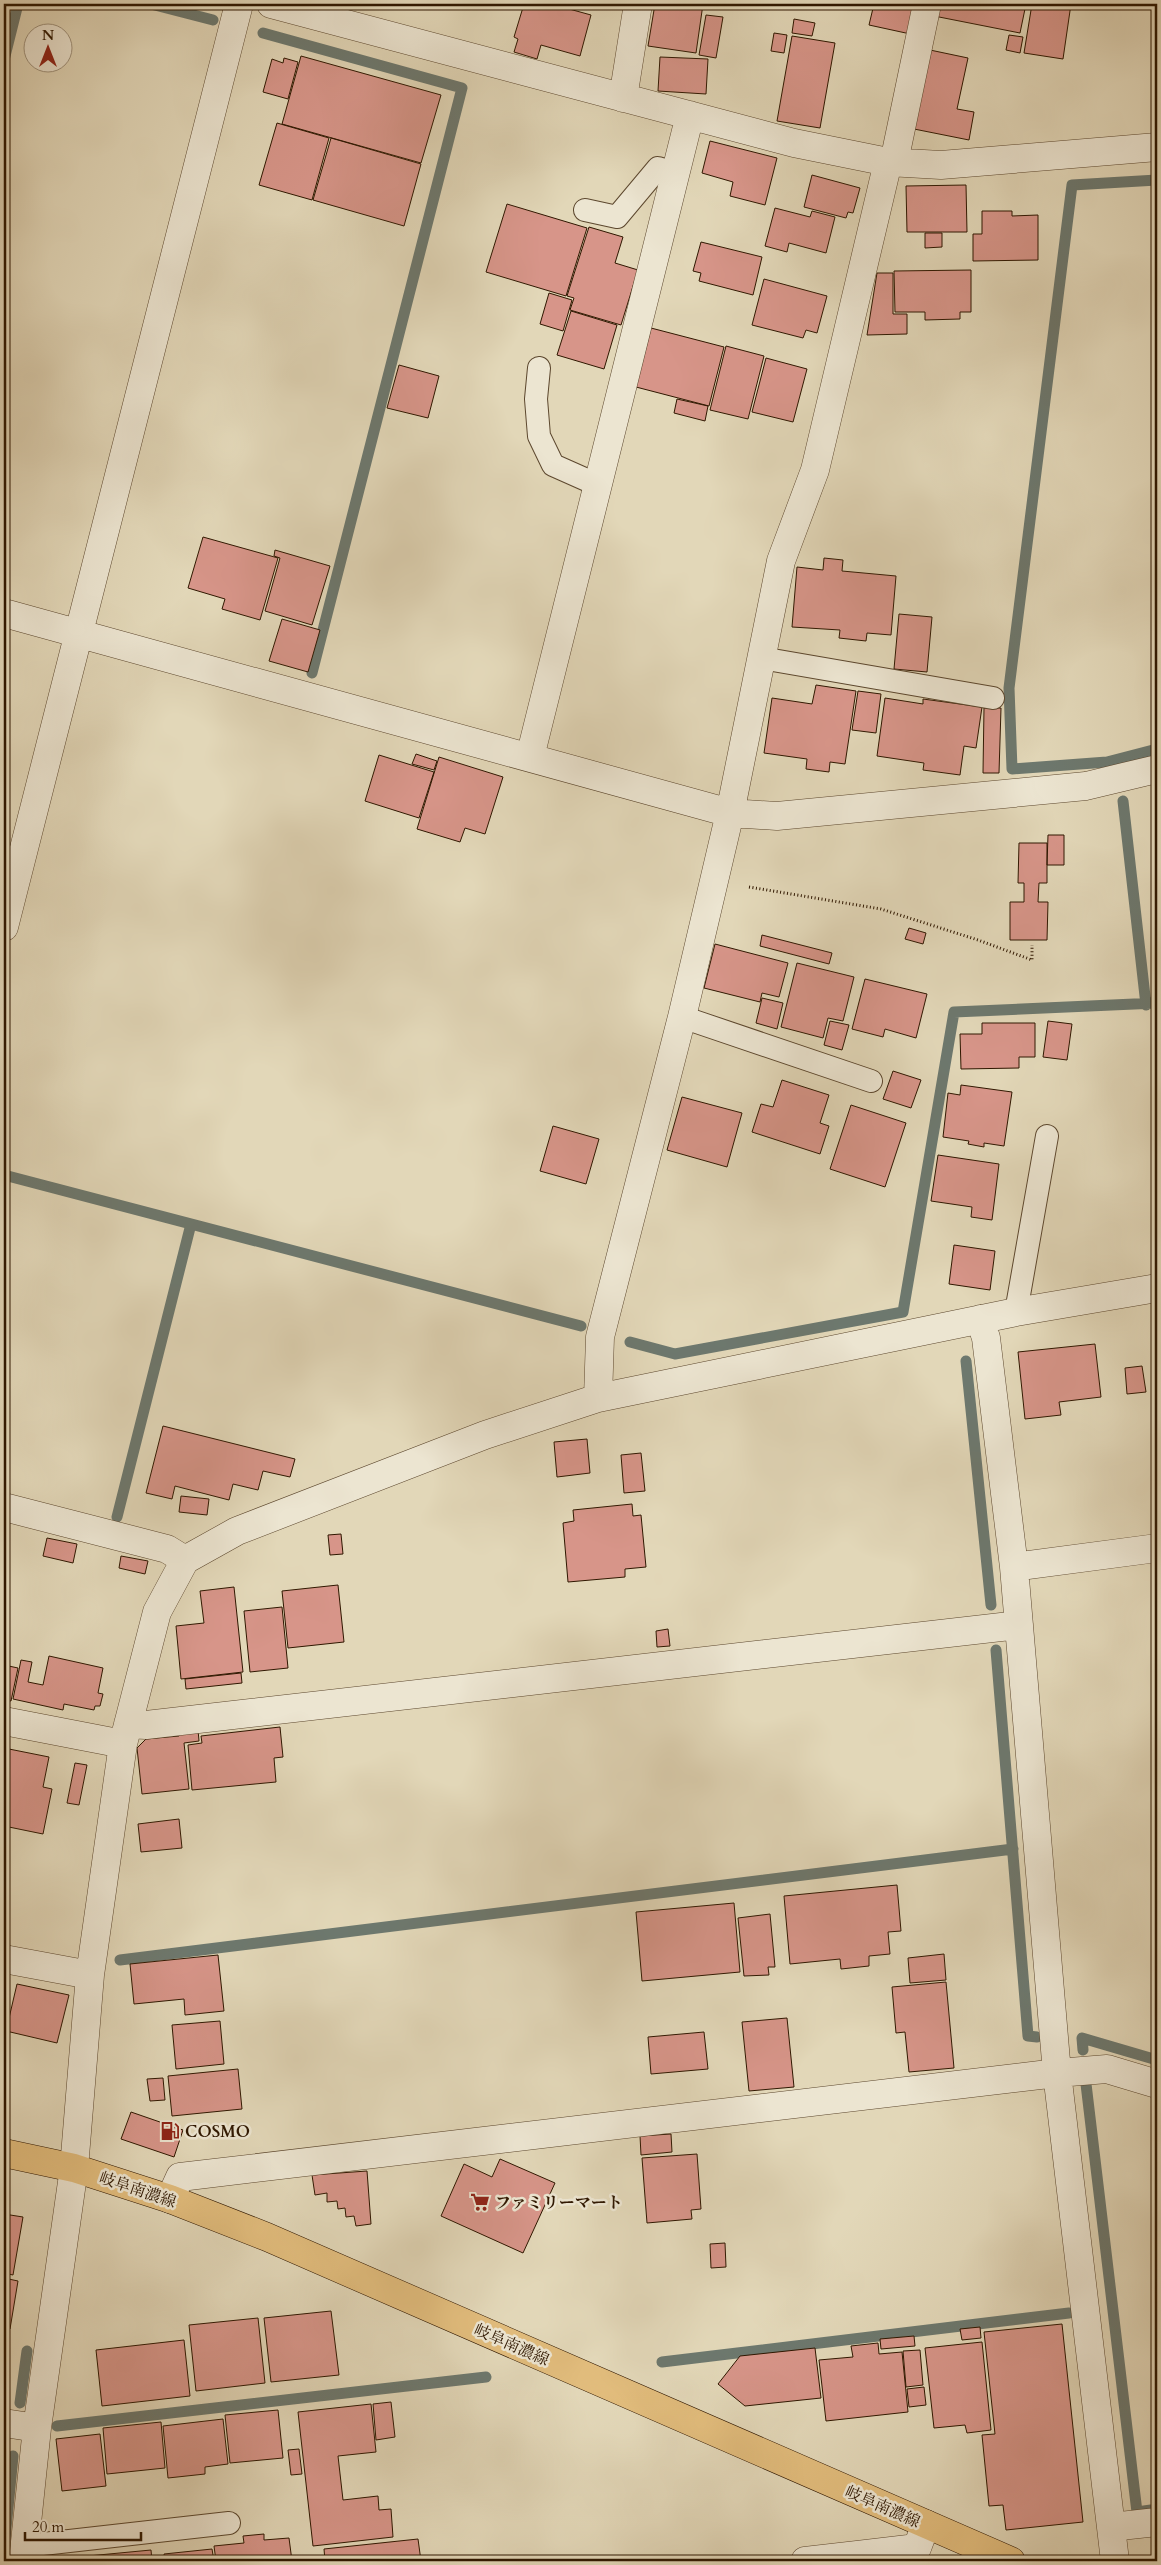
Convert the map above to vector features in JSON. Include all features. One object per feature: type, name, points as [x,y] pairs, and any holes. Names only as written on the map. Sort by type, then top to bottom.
[{"type":"main road","name":"岐阜南濃線","points":[[4,2153],[74,2168],[170,2199],[267,2237],[1011,2561]]},
{"type":"street","points":[[4,927],[239,4]]},
{"type":"street","points":[[271,4],[794,144],[891,162],[941,165],[1157,147]]},
{"type":"street","points":[[623,98],[638,4]]},
{"type":"street","points":[[598,1398],[600,1338],[682,1017],[730,813],[780,561],[814,470],[891,162],[927,4]]},
{"type":"street","points":[[530,757],[690,115]]},
{"type":"street","points":[[4,613],[730,813],[777,816],[1086,786],[1157,769]]},
{"type":"street","points":[[24,2553],[37,2428],[74,2168],[90,1974],[126,1734],[157,1612],[186,1560],[237,1531],[485,1434],[598,1398],[980,1319],[1157,1288]]},
{"type":"street","points":[[980,1319],[986,1338],[1014,1567],[1057,2073],[1115,2561]]},
{"type":"street","points":[[4,1507],[167,1549],[186,1560]]},
{"type":"street","points":[[1014,1567],[1157,1548]]},
{"type":"street","points":[[4,1721],[126,1734],[146,1725],[1019,1625]]},
{"type":"street","points":[[4,1959],[90,1974]]},
{"type":"street","points":[[170,2199],[180,2177],[1057,2073],[1107,2069],[1157,2084]]},
{"type":"street","points":[[4,2423],[37,2428]]},
{"type":"street","points":[[1111,2528],[1157,2522]]},
{"type":"street","points":[[805,2561],[917,2548],[926,2524]]},
{"type":"lane","points":[[585,210],[618,217],[658,168],[675,173]]},
{"type":"lane","points":[[539,368],[536,399],[539,436],[553,465],[598,485]]},
{"type":"lane","points":[[761,658],[992,698]]},
{"type":"lane","points":[[682,1017],[871,1081]]},
{"type":"lane","points":[[1016,1312],[1047,1136]]},
{"type":"lane","points":[[24,2553],[229,2523]]},
{"type":"path","points":[[714,881],[882,910],[978,940],[1032,960],[1032,945]]},
{"type":"building","points":[[524,4],[551,4],[591,15],[580,56],[541,45],[537,59],[514,52],[518,39],[514,37]]},
{"type":"building","points":[[655,4],[703,4],[696,53],[648,46]]},
{"type":"building","points":[[874,4],[921,4],[915,35],[869,25]]},
{"type":"building","points":[[932,4],[1026,4],[1020,33],[929,15]]},
{"type":"building","points":[[1032,4],[1071,4],[1063,59],[1024,53]]},
{"type":"building","points":[[706,15],[723,17],[716,58],[699,55]]},
{"type":"building","points":[[794,19],[815,23],[812,36],[792,33]]},
{"type":"building","points":[[774,33],[787,35],[784,53],[771,51]]},
{"type":"building","points":[[1009,35],[1023,37],[1020,53],[1006,50]]},
{"type":"building","points":[[792,36],[835,43],[820,128],[777,121]]},
{"type":"building","points":[[930,50],[968,58],[957,109],[974,112],[969,140],[914,129]]},
{"type":"building","points":[[301,56],[441,95],[421,163],[282,124]]},
{"type":"building","points":[[660,57],[708,59],[706,94],[658,91]]},
{"type":"building","points":[[284,58],[298,62],[288,99],[263,92],[272,59],[283,63]]},
{"type":"building","points":[[277,123],[329,138],[312,200],[259,185]]},
{"type":"building","points":[[331,138],[421,164],[404,226],[313,200]]},
{"type":"building","points":[[710,141],[777,158],[765,205],[730,196],[733,182],[702,173]]},
{"type":"building","points":[[812,175],[860,188],[853,213],[848,212],[846,218],[804,207]]},
{"type":"building","points":[[966,185],[967,232],[907,232],[906,186]]},
{"type":"building","points":[[507,204],[587,228],[566,296],[486,272]]},
{"type":"building","points":[[775,208],[810,217],[812,211],[835,217],[826,253],[789,243],[787,252],[765,246]]},
{"type":"building","points":[[982,211],[1012,211],[1012,216],[1038,215],[1038,260],[973,261],[973,234],[982,234]]},
{"type":"building","points":[[589,227],[623,237],[615,263],[638,270],[621,325],[570,310],[574,298],[567,296]]},
{"type":"building","points":[[925,233],[942,233],[942,247],[925,248]]},
{"type":"building","points":[[701,242],[762,257],[753,295],[699,281],[701,273],[693,271]]},
{"type":"building","points":[[971,270],[971,312],[960,312],[960,319],[925,320],[925,312],[895,312],[894,271]]},
{"type":"building","points":[[877,273],[893,273],[893,314],[907,314],[907,334],[867,335]]},
{"type":"building","points":[[764,279],[827,296],[817,333],[806,330],[803,338],[752,325]]},
{"type":"building","points":[[549,293],[572,300],[563,331],[540,324]]},
{"type":"building","points":[[571,311],[617,325],[604,369],[557,355]]},
{"type":"building","points":[[651,328],[724,347],[709,406],[636,387]]},
{"type":"building","points":[[726,346],[764,356],[748,419],[710,410]]},
{"type":"building","points":[[766,358],[807,369],[793,422],[752,412]]},
{"type":"building","points":[[399,365],[439,376],[428,418],[387,408]]},
{"type":"building","points":[[677,399],[708,406],[705,421],[674,413]]},
{"type":"building","points":[[203,537],[278,558],[260,620],[222,609],[225,599],[188,588]]},
{"type":"building","points":[[275,550],[330,566],[312,625],[265,611],[280,558],[274,556]]},
{"type":"building","points":[[824,558],[843,560],[842,571],[896,576],[891,635],[867,633],[866,641],[839,638],[840,630],[792,627],[797,567],[823,570]]},
{"type":"building","points":[[899,614],[932,617],[927,672],[894,669]]},
{"type":"building","points":[[282,619],[320,630],[308,672],[269,661]]},
{"type":"building","points":[[816,685],[856,691],[845,764],[830,762],[829,772],[806,769],[807,759],[764,753],[772,698],[812,704]]},
{"type":"building","points":[[858,691],[881,694],[876,733],[852,730]]},
{"type":"building","points":[[885,698],[923,704],[923,699],[982,707],[976,748],[964,746],[960,775],[923,770],[924,763],[877,756]]},
{"type":"building","points":[[984,708],[1001,708],[999,773],[983,773]]},
{"type":"building","points":[[416,754],[437,761],[434,770],[412,764]]},
{"type":"building","points":[[379,755],[434,772],[419,818],[365,801]]},
{"type":"building","points":[[439,757],[503,777],[485,834],[465,828],[460,842],[417,829]]},
{"type":"building","points":[[1048,835],[1064,835],[1064,865],[1047,865]]},
{"type":"building","points":[[1019,843],[1047,843],[1047,883],[1039,883],[1038,902],[1048,902],[1047,940],[1010,940],[1010,902],[1024,902],[1024,883],[1018,883]]},
{"type":"building","points":[[909,928],[926,933],[923,944],[905,939]]},
{"type":"building","points":[[762,935],[832,953],[829,964],[760,946]]},
{"type":"building","points":[[715,944],[788,963],[779,997],[762,993],[760,1002],[704,988]]},
{"type":"building","points":[[797,963],[854,977],[843,1021],[828,1018],[823,1038],[781,1027]]},
{"type":"building","points":[[865,979],[927,994],[916,1038],[885,1029],[883,1037],[852,1029]]},
{"type":"building","points":[[762,998],[783,1003],[777,1029],[756,1023]]},
{"type":"building","points":[[830,1021],[849,1025],[842,1050],[824,1045]]},
{"type":"building","points":[[1048,1021],[1072,1024],[1067,1060],[1043,1057]]},
{"type":"building","points":[[982,1023],[1035,1023],[1035,1057],[1019,1057],[1019,1068],[961,1069],[960,1034],[982,1034]]},
{"type":"building","points":[[893,1071],[921,1080],[911,1108],[883,1099]]},
{"type":"building","points":[[782,1080],[829,1095],[820,1123],[829,1126],[820,1154],[752,1132],[761,1104],[773,1107]]},
{"type":"building","points":[[961,1085],[1012,1092],[1004,1146],[984,1143],[984,1147],[968,1144],[969,1141],[943,1137],[948,1093],[960,1095]]},
{"type":"building","points":[[682,1097],[742,1113],[727,1167],[667,1150]]},
{"type":"building","points":[[851,1105],[906,1123],[885,1187],[830,1169]]},
{"type":"building","points":[[553,1126],[599,1139],[586,1184],[540,1171]]},
{"type":"building","points":[[938,1155],[999,1164],[992,1220],[971,1217],[972,1207],[931,1201]]},
{"type":"building","points":[[954,1245],[995,1251],[990,1290],[949,1284]]},
{"type":"building","points":[[1095,1344],[1101,1397],[1059,1402],[1061,1415],[1025,1419],[1018,1352]]},
{"type":"building","points":[[1154,1356],[1157,1356],[1157,1388]]},
{"type":"building","points":[[1142,1366],[1146,1392],[1127,1394],[1125,1368]]},
{"type":"building","points":[[163,1426],[295,1459],[290,1477],[263,1471],[258,1490],[233,1484],[229,1500],[175,1486],[172,1499],[146,1493]]},
{"type":"building","points":[[587,1439],[590,1473],[557,1477],[554,1442]]},
{"type":"building","points":[[641,1453],[645,1491],[624,1493],[621,1455]]},
{"type":"building","points":[[181,1496],[209,1499],[207,1515],[179,1512]]},
{"type":"building","points":[[632,1504],[633,1516],[641,1515],[646,1567],[625,1569],[625,1577],[568,1582],[563,1523],[574,1521],[573,1510]]},
{"type":"building","points":[[341,1534],[343,1554],[330,1555],[328,1535]]},
{"type":"building","points":[[47,1538],[77,1544],[73,1563],[43,1556]]},
{"type":"building","points":[[121,1556],[148,1561],[145,1574],[119,1568]]},
{"type":"building","points":[[338,1585],[344,1642],[288,1648],[282,1591]]},
{"type":"building","points":[[234,1587],[243,1672],[181,1679],[176,1626],[204,1623],[200,1591]]},
{"type":"building","points":[[282,1607],[288,1668],[250,1672],[244,1611]]},
{"type":"building","points":[[668,1629],[670,1646],[657,1647],[656,1631]]},
{"type":"building","points":[[49,1656],[103,1668],[98,1693],[103,1694],[100,1706],[95,1706],[94,1710],[64,1704],[63,1710],[13,1699],[21,1660],[32,1662],[28,1682],[43,1685]]},
{"type":"building","points":[[4,1665],[18,1668],[11,1701],[4,1700]]},
{"type":"building","points":[[241,1673],[242,1683],[186,1689],[185,1679]]},
{"type":"building","points":[[280,1727],[283,1757],[274,1758],[276,1782],[192,1790],[188,1745],[202,1743],[201,1736]]},
{"type":"building","points":[[198,1730],[199,1741],[184,1743],[189,1789],[142,1794],[137,1748],[146,1739],[179,1736],[179,1732]]},
{"type":"building","points":[[4,1748],[49,1757],[43,1787],[52,1789],[43,1834],[4,1826]]},
{"type":"building","points":[[75,1763],[87,1765],[79,1805],[67,1803]]},
{"type":"building","points":[[179,1819],[182,1848],[141,1852],[138,1824]]},
{"type":"building","points":[[897,1885],[901,1931],[888,1932],[890,1954],[869,1956],[869,1966],[841,1969],[840,1959],[790,1964],[784,1896]]},
{"type":"building","points":[[734,1903],[740,1972],[642,1981],[636,1912]]},
{"type":"building","points":[[770,1914],[775,1967],[768,1967],[769,1975],[744,1976],[738,1918]]},
{"type":"building","points":[[944,1954],[946,1980],[910,1983],[908,1958]]},
{"type":"building","points":[[218,1955],[224,2011],[185,2015],[184,1999],[134,2004],[130,1964]]},
{"type":"building","points":[[946,1982],[954,2068],[909,2072],[905,2032],[896,2033],[892,1987]]},
{"type":"building","points":[[17,1984],[69,1995],[57,2043],[6,2031]]},
{"type":"building","points":[[787,2018],[794,2087],[749,2091],[742,2022]]},
{"type":"building","points":[[220,2021],[224,2064],[176,2069],[172,2025]]},
{"type":"building","points":[[704,2032],[708,2069],[651,2074],[648,2037]]},
{"type":"building","points":[[238,2069],[242,2109],[172,2116],[168,2076]]},
{"type":"building","points":[[163,2078],[165,2100],[150,2101],[147,2079]]},
{"type":"building","points":[[131,2112],[183,2130],[174,2157],[121,2139]]},
{"type":"building","points":[[671,2134],[672,2152],[641,2155],[640,2136]]},
{"type":"building","points":[[697,2154],[701,2209],[691,2210],[692,2219],[647,2223],[642,2158]]},
{"type":"building","points":[[500,2159],[555,2183],[523,2253],[441,2216],[464,2164],[492,2177]]},
{"type":"building","points":[[367,2171],[371,2224],[356,2226],[354,2216],[346,2217],[345,2208],[338,2209],[337,2201],[327,2202],[327,2193],[315,2195],[312,2175]]},
{"type":"building","points":[[4,2214],[23,2217],[13,2275],[4,2273]]},
{"type":"building","points":[[725,2243],[726,2267],[711,2268],[710,2244]]},
{"type":"building","points":[[4,2278],[18,2281],[10,2329],[4,2328]]},
{"type":"building","points":[[331,2311],[339,2375],[271,2382],[264,2318]]},
{"type":"building","points":[[258,2318],[265,2383],[196,2391],[189,2325]]},
{"type":"building","points":[[1062,2324],[1083,2522],[1006,2530],[1003,2505],[989,2506],[982,2435],[995,2434],[984,2332]]},
{"type":"building","points":[[980,2327],[981,2338],[962,2340],[960,2329]]},
{"type":"building","points":[[914,2336],[915,2346],[881,2349],[880,2339]]},
{"type":"building","points":[[184,2340],[190,2396],[102,2406],[96,2350]]},
{"type":"building","points":[[982,2342],[991,2430],[967,2433],[965,2425],[934,2428],[925,2348]]},
{"type":"building","points":[[878,2343],[879,2354],[902,2352],[908,2412],[826,2421],[819,2360],[853,2357],[851,2346]]},
{"type":"building","points":[[815,2348],[821,2398],[745,2406],[718,2384],[740,2356]]},
{"type":"building","points":[[920,2350],[923,2385],[906,2387],[903,2351]]},
{"type":"building","points":[[924,2387],[926,2405],[909,2407],[907,2389]]},
{"type":"building","points":[[391,2402],[395,2437],[376,2440],[373,2404]]},
{"type":"building","points":[[371,2404],[376,2452],[338,2456],[343,2500],[378,2496],[379,2510],[391,2509],[393,2537],[313,2546],[298,2412]]},
{"type":"building","points":[[278,2410],[283,2458],[230,2463],[225,2415]]},
{"type":"building","points":[[223,2419],[228,2464],[205,2467],[205,2474],[168,2478],[163,2426]]},
{"type":"building","points":[[161,2422],[165,2468],[107,2474],[103,2428]]},
{"type":"building","points":[[100,2434],[106,2486],[62,2491],[56,2439]]},
{"type":"building","points":[[299,2449],[302,2474],[291,2475],[288,2450]]},
{"type":"building","points":[[264,2534],[264,2540],[289,2538],[292,2561],[216,2561],[214,2546],[244,2543],[243,2536]]},
{"type":"building","points":[[1154,2537],[1157,2537],[1157,2561],[1156,2561]]},
{"type":"building","points":[[418,2539],[421,2561],[325,2561],[324,2549]]},
{"type":"building","points":[[212,2549],[214,2561],[165,2561],[164,2554]]},
{"type":"building","points":[[151,2550],[152,2561],[89,2561],[88,2556]]},
{"type":"waterway","points":[[4,60],[18,4]]},
{"type":"waterway","points":[[151,4],[213,20]]},
{"type":"waterway","points":[[263,33],[462,88],[312,673]]},
{"type":"waterway","points":[[1157,180],[1072,185],[1009,688],[1012,769],[1107,762],[1157,749]]},
{"type":"waterway","points":[[1123,801],[1146,1005]]},
{"type":"waterway","points":[[630,1342],[675,1354],[903,1312],[954,1012],[1157,1003]]},
{"type":"waterway","points":[[4,1175],[581,1326]]},
{"type":"waterway","points":[[117,1517],[191,1224]]},
{"type":"waterway","points":[[966,1361],[991,1605]]},
{"type":"waterway","points":[[996,1650],[1028,2036],[1037,2037]]},
{"type":"waterway","points":[[120,1960],[1013,1849]]},
{"type":"waterway","points":[[1083,2050],[1082,2038],[1157,2060]]},
{"type":"waterway","points":[[1086,2084],[1137,2512],[1151,2510]]},
{"type":"waterway","points":[[662,2362],[1069,2313]]},
{"type":"waterway","points":[[20,2403],[27,2351]]},
{"type":"waterway","points":[[57,2426],[486,2377]]},
{"type":"waterway","points":[[4,2549],[13,2456]]},
{"type":"place","name":"COSMO","points":[[170,2131]]},
{"type":"place","name":"ファミリーマート","points":[[480,2202]]}]
